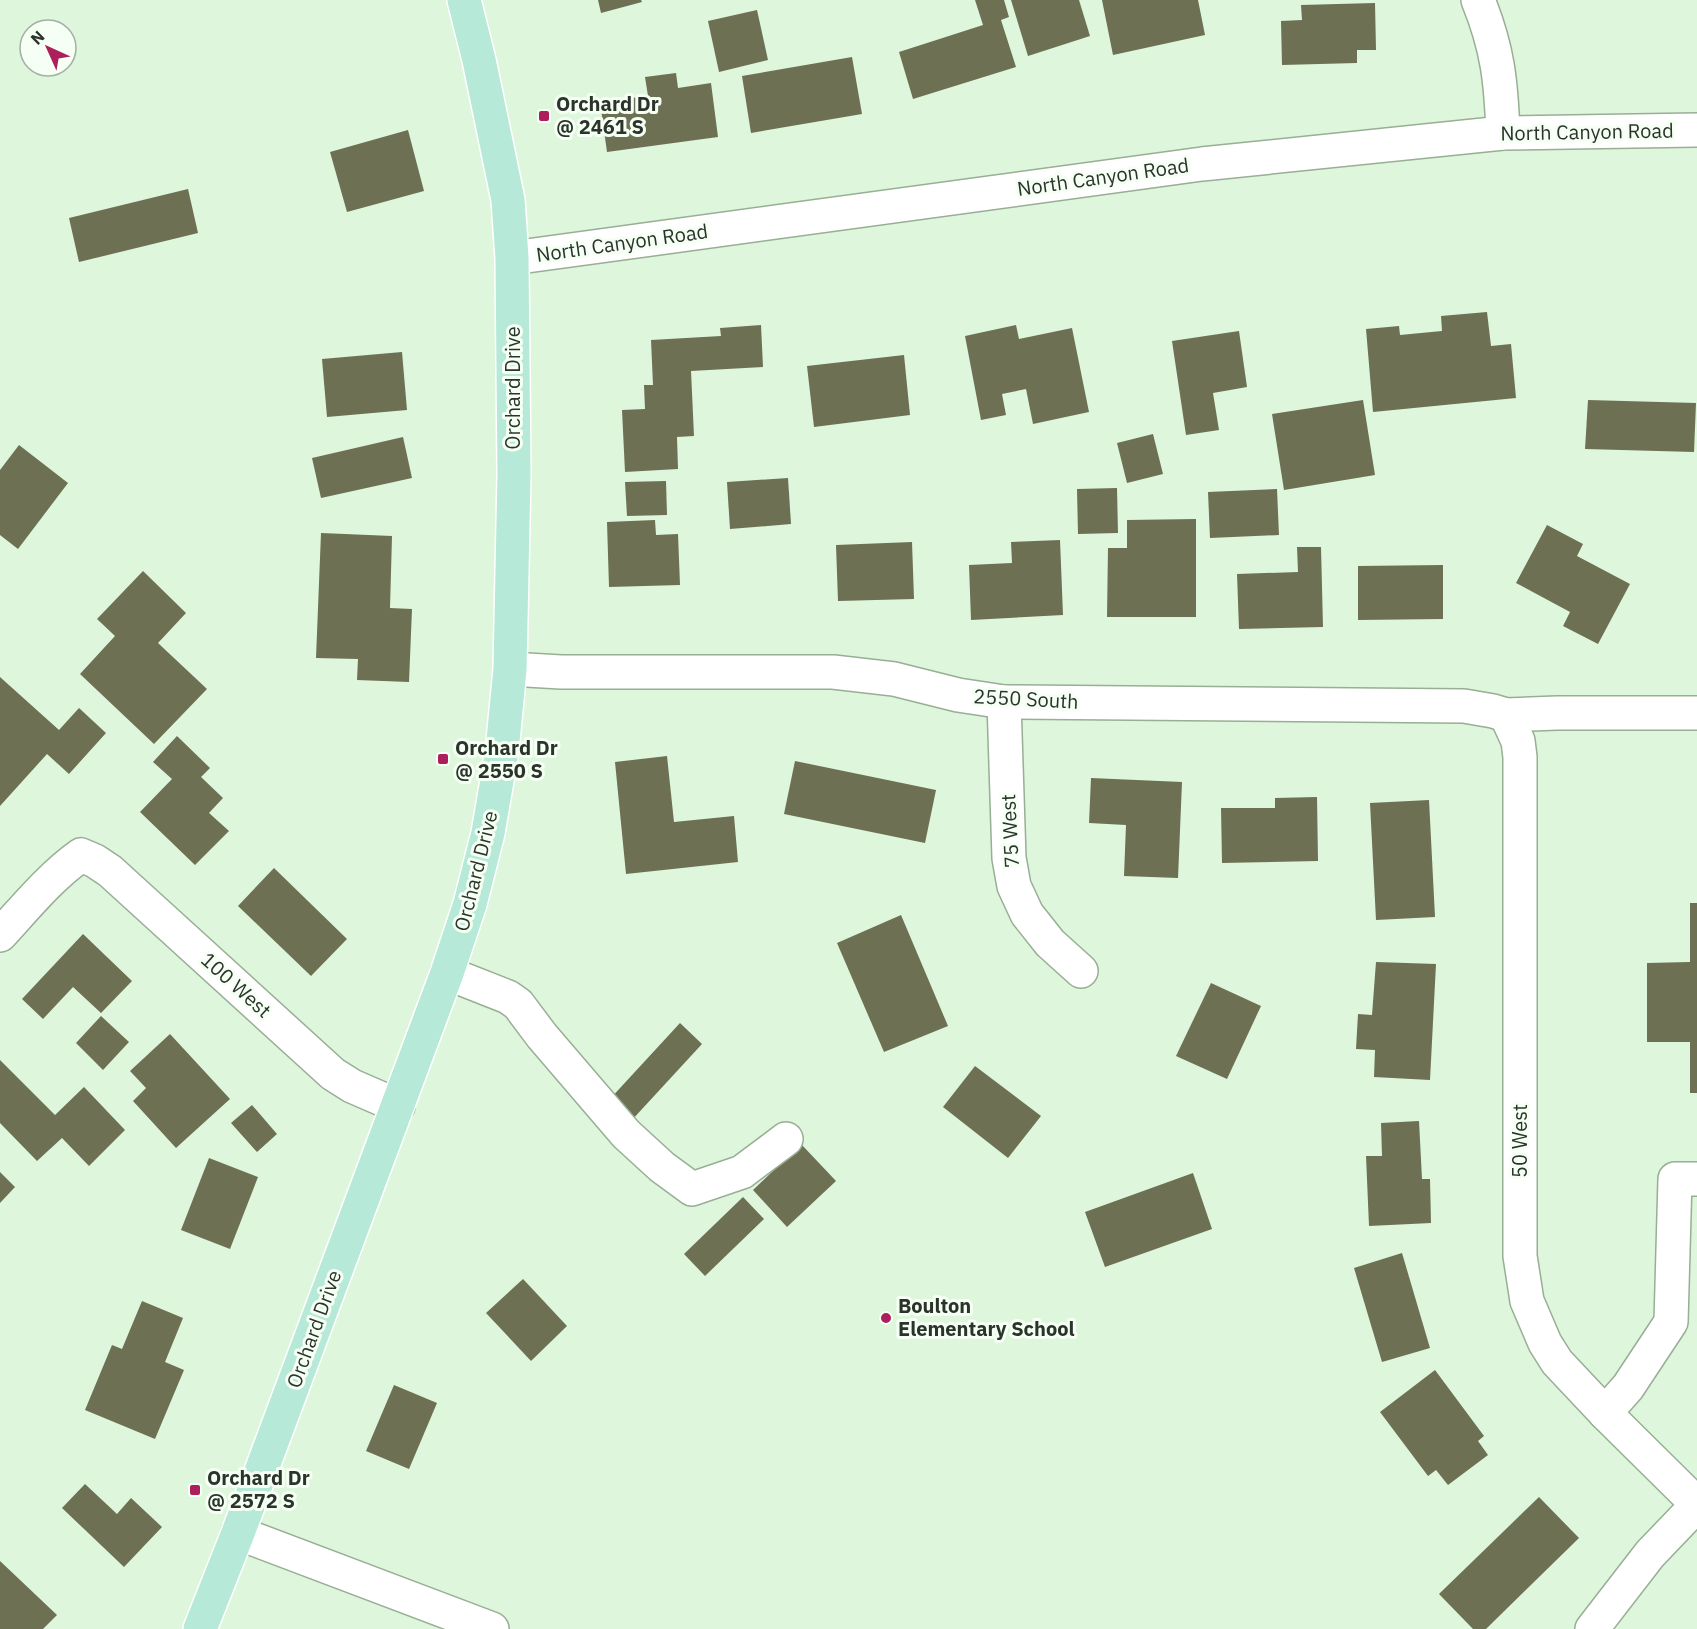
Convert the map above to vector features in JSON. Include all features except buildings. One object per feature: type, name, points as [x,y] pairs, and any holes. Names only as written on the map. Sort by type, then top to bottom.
[{"type":"main road","name":"Orchard Drive","points":[[200,1629],[447,973],[470,904],[488,833],[502,751],[510,669],[514,474],[512,258],[508,200],[464,0]]},
{"type":"street","points":[[1478,0],[1497,56],[1503,133]]},
{"type":"street","name":"North Canyon Road","points":[[512,258],[1202,164],[1503,133],[1697,130]]},
{"type":"street","name":"2550 South","points":[[510,669],[569,672],[833,672],[894,679],[958,695],[1004,702],[1464,706],[1493,711],[1506,716],[1557,713],[1697,713]]},
{"type":"street","name":"75 West","points":[[1004,702],[1009,858],[1014,886],[1027,915],[1050,943],[1081,971]]},
{"type":"street","name":"50 West","points":[[1506,716],[1518,741],[1520,757],[1520,1256],[1527,1301],[1545,1343],[1557,1362],[1697,1504]]},
{"type":"street","name":"100 West","points":[[0,935],[55,876],[81,855],[95,861],[110,871],[333,1074],[352,1086],[398,1106]]},
{"type":"street","points":[[447,973],[508,997],[518,1004],[542,1036],[626,1134],[662,1167],[692,1189],[742,1172],[786,1139]]},
{"type":"street","points":[[1605,1413],[1628,1387],[1671,1322],[1675,1179],[1697,1179]]},
{"type":"street","points":[[1592,1629],[1650,1554],[1697,1504]]},
{"type":"street","points":[[238,1533],[492,1629]]},
{"type":"place","name":"Orchard Dr @ 2461 S","points":[[544,116]]},
{"type":"place","name":"Orchard Dr @ 2550 S","points":[[443,759]]},
{"type":"place","name":"Boulton Elementary School","points":[[886,1318]]},
{"type":"place","name":"Orchard Dr @ 2572 S","points":[[195,1490]]}]
